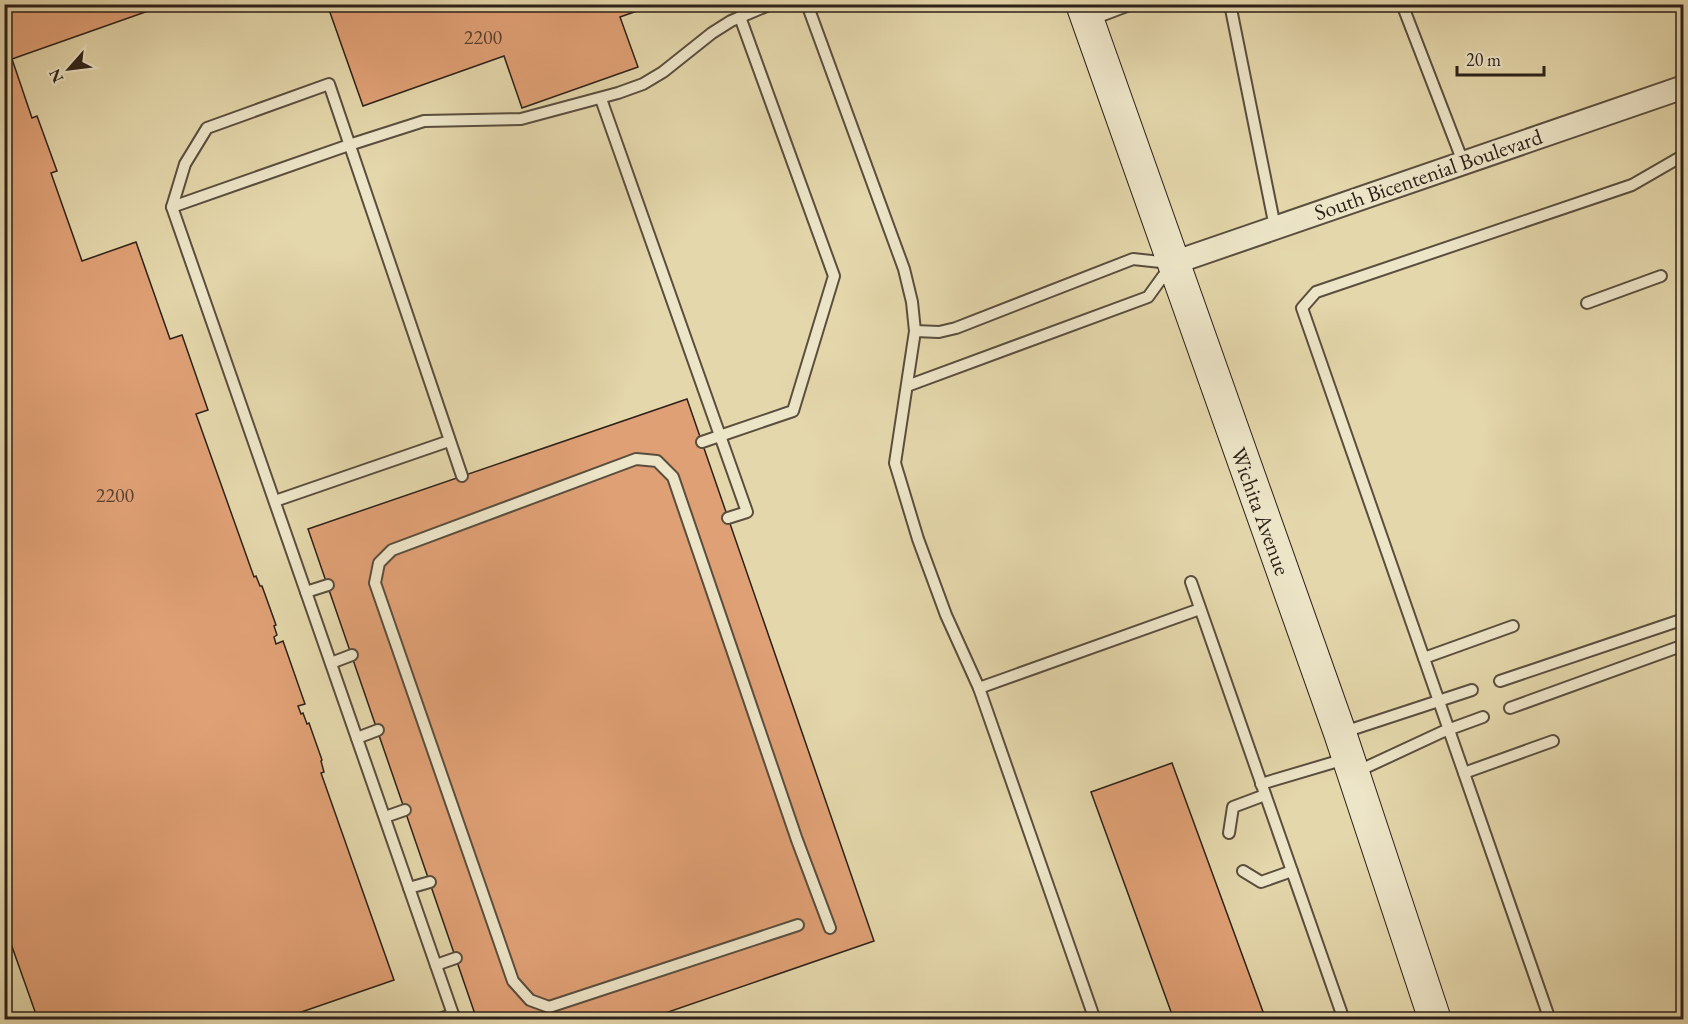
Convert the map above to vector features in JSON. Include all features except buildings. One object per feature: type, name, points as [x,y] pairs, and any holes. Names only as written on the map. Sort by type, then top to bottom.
[{"type":"main road","name":"Wichita Avenue","points":[[1085,13],[1347,755],[1435,1020]]},
{"type":"street","name":"South Bicentenial Boulevard","points":[[1173,263],[1683,87]]},
{"type":"lane","points":[[172,207],[349,145],[424,122],[521,119],[601,99],[643,84],[663,72],[712,33],[740,17],[771,4]]},
{"type":"lane","points":[[807,4],[904,269],[912,302],[915,331],[895,463],[918,539],[941,602],[979,688],[1095,1020]]},
{"type":"lane","points":[[1085,13],[1132,4]]},
{"type":"lane","points":[[1230,4],[1275,227]]},
{"type":"lane","points":[[1402,4],[1463,162]]},
{"type":"lane","points":[[702,442],[793,411],[834,276],[740,17]]},
{"type":"lane","points":[[437,1020],[454,1017],[172,207],[185,164],[207,128],[329,84],[462,476]]},
{"type":"lane","points":[[601,99],[747,512],[728,518]]},
{"type":"lane","points":[[1550,1020],[1302,308],[1316,292],[1632,184],[1683,155]]},
{"type":"lane","points":[[915,331],[939,332],[956,328],[1133,259],[1173,263]]},
{"type":"lane","points":[[907,386],[1148,297],[1173,263]]},
{"type":"lane","points":[[1587,303],[1661,276]]},
{"type":"lane","points":[[275,501],[449,441]]},
{"type":"lane","points":[[798,925],[549,1007],[530,1000],[513,981],[375,583],[380,563],[392,550],[625,463],[636,459],[657,461],[673,477],[797,840],[830,928]]},
{"type":"lane","points":[[1191,582],[1344,1020]]},
{"type":"lane","points":[[306,592],[328,585]]},
{"type":"lane","points":[[979,688],[1200,609]]},
{"type":"lane","points":[[1500,681],[1683,619]]},
{"type":"lane","points":[[1424,658],[1514,626]]},
{"type":"lane","points":[[1510,708],[1683,645]]},
{"type":"lane","points":[[331,663],[352,655]]},
{"type":"lane","points":[[1347,755],[1439,702],[1472,690]]},
{"type":"lane","points":[[1261,784],[1347,755],[1449,729],[1483,717]]},
{"type":"lane","points":[[357,738],[378,730]]},
{"type":"lane","points":[[1464,773],[1553,741]]},
{"type":"lane","points":[[1229,833],[1233,807],[1265,795]]},
{"type":"lane","points":[[385,817],[405,810]]},
{"type":"lane","points":[[1243,871],[1262,882],[1292,871]]},
{"type":"lane","points":[[409,888],[430,882]]},
{"type":"lane","points":[[436,965],[456,958]]}]
